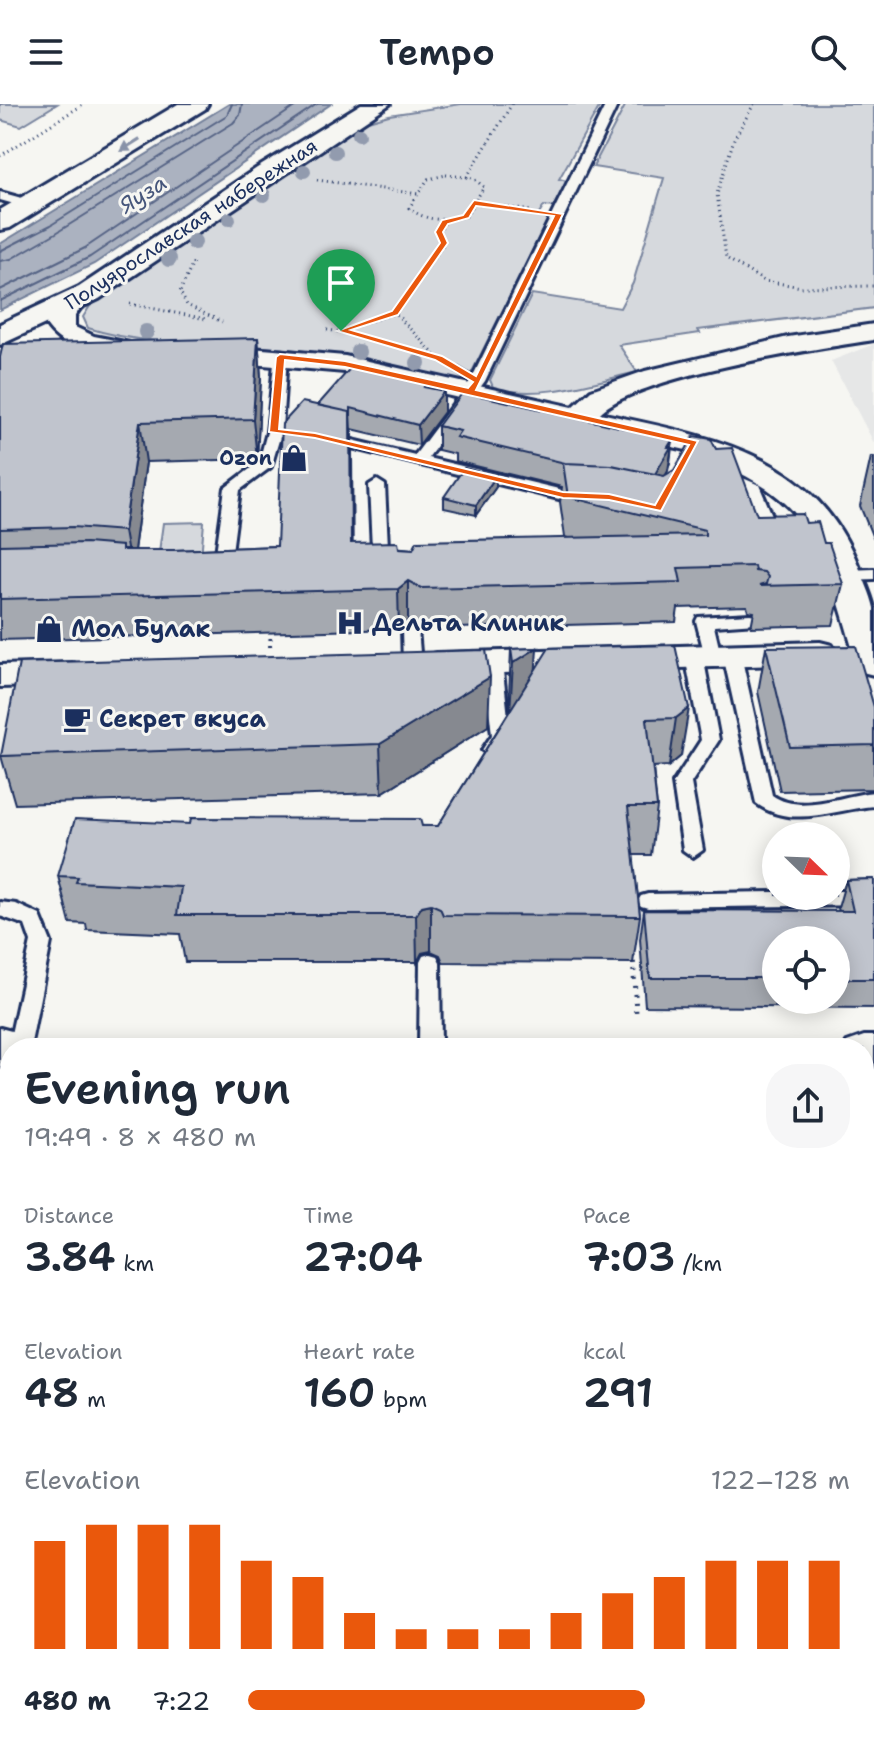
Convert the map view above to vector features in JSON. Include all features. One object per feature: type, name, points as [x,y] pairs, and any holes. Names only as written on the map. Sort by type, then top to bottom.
[{"type":"main road","points":[[0,222],[196,104]]},
{"type":"main road","name":"Полуярославская набережная","points":[[0,336],[71,303],[378,104]]},
{"type":"street","points":[[71,303],[60,319],[60,327],[66,334],[85,343],[120,349]]},
{"type":"street","points":[[580,416],[601,396],[634,383],[788,345],[874,332]]},
{"type":"street","points":[[0,347],[167,350],[345,364],[580,416],[690,453],[734,455],[775,478],[807,503],[861,574],[873,656],[713,656],[396,665]]},
{"type":"street","points":[[0,676],[111,673]]},
{"type":"lane","points":[[419,460],[470,391],[612,104]]},
{"type":"lane","points":[[0,196],[32,205]]},
{"type":"lane","points":[[211,581],[224,573],[233,488],[266,464],[274,432],[280,357]]},
{"type":"lane","points":[[274,432],[315,435],[563,495],[609,497]]},
{"type":"lane","points":[[713,469],[754,488],[774,538]]},
{"type":"lane","points":[[377,485],[380,549],[408,566],[408,574]]},
{"type":"lane","points":[[750,619],[704,621],[713,656],[763,798],[779,808],[827,808],[851,800],[874,799]]},
{"type":"lane","points":[[396,665],[410,629]]},
{"type":"lane","points":[[693,850],[682,783],[710,740],[713,656]]},
{"type":"lane","points":[[483,761],[501,736],[493,662]]},
{"type":"lane","points":[[648,901],[874,898]]},
{"type":"lane","points":[[0,909],[9,909],[33,920],[41,942],[21,1038]]},
{"type":"lane","points":[[430,962],[430,1038]]},
{"type":"path","points":[[0,156],[84,104]]},
{"type":"path","points":[[467,177],[512,104]]},
{"type":"path","points":[[754,104],[734,139],[717,194],[726,258],[764,281],[802,287],[874,286]]},
{"type":"path","points":[[323,170],[311,179],[419,194]]},
{"type":"path","points":[[446,175],[467,177],[484,187],[466,216],[445,222],[422,219],[409,208],[419,194],[428,179],[446,175]]},
{"type":"path","points":[[474,203],[559,214]]},
{"type":"path","points":[[341,331],[395,313],[444,243],[439,232],[445,222]]},
{"type":"path","points":[[179,269],[204,254]]},
{"type":"path","points":[[125,303],[223,323],[193,309],[180,292],[193,263]]},
{"type":"path","points":[[395,313],[438,358],[424,354]]},
{"type":"path","points":[[325,330],[355,335]]},
{"type":"path","points":[[270,647],[271,621]]},
{"type":"path","points":[[633,944],[636,1014]]},
{"type":"shaded area","points":[[0,104],[57,104],[21,126],[0,120]]},
{"type":"shaded area","points":[[461,104],[601,104],[559,179],[567,181],[553,207],[544,206],[538,216],[548,219],[471,374],[459,367],[456,373],[467,381],[465,384],[341,356],[265,347],[153,341],[88,328],[83,317],[90,306],[354,125],[389,115]]},
{"type":"shaded area","points":[[626,104],[874,104],[874,308],[698,330],[700,333],[619,345],[637,372],[584,385],[528,392],[493,387],[490,380],[532,294],[620,308],[633,283],[664,178],[593,167]]},
{"type":"shaded area","points":[[874,344],[874,443],[831,361]]},
{"type":"shaded area","points":[[204,522],[201,558],[158,559],[163,523]]},
{"type":"water","name":"Яуза","points":[[229,104],[331,104],[94,264],[0,310],[0,244]]},
{"type":"building","points":[[258,338],[253,419],[140,422],[124,531],[73,527],[0,529],[0,357],[3,344]]},
{"type":"building","points":[[353,365],[427,382],[424,387],[444,391],[418,425],[351,408],[351,416],[350,412],[318,405]]},
{"type":"building","points":[[463,392],[673,439],[655,474],[611,465],[565,463],[456,437],[460,431],[438,426]]},
{"type":"building","points":[[302,402],[350,412],[351,543],[398,542],[399,548],[413,549],[417,541],[705,535],[705,530],[568,497],[563,463],[612,465],[664,476],[674,470],[694,436],[711,439],[716,449],[732,448],[757,515],[803,514],[806,523],[818,522],[843,584],[759,586],[766,584],[768,577],[764,572],[755,571],[754,566],[678,568],[681,582],[421,588],[408,581],[398,589],[0,599],[0,545],[86,543],[122,546],[122,550],[277,546],[282,424]]},
{"type":"building","points":[[464,468],[496,476],[476,505],[444,497]]},
{"type":"building","points":[[675,645],[689,708],[676,718],[647,719],[657,807],[628,807],[640,916],[443,915],[440,908],[431,904],[422,906],[416,915],[177,915],[181,887],[76,882],[78,877],[58,876],[75,819],[190,824],[191,818],[420,819],[422,826],[438,826],[549,648]]},
{"type":"building","points":[[856,646],[874,707],[874,745],[790,747],[766,647]]},
{"type":"building","points":[[537,648],[513,663],[511,649]]},
{"type":"building","points":[[486,650],[490,677],[380,744],[1,756],[19,663]]},
{"type":"building","points":[[874,879],[874,979],[850,979],[850,926],[762,926],[762,978],[650,978],[644,910],[853,911],[850,880]]},
{"type":"place","name":"Ozon","points":[[294,458]]},
{"type":"place","name":"Дельта Клиник","points":[[350,623]]},
{"type":"place","name":"Мол Булак","points":[[49,629]]},
{"type":"place","name":"Секрет вкуса","points":[[77,719]]},
{"type":"route","points":[[341,331],[395,313],[444,243],[439,232],[445,222],[466,216],[474,203],[559,214],[478,381],[470,391],[695,443],[658,508],[609,497],[563,495],[315,435],[274,432],[280,357],[345,364],[470,391],[478,381],[438,358],[341,331]]}]
